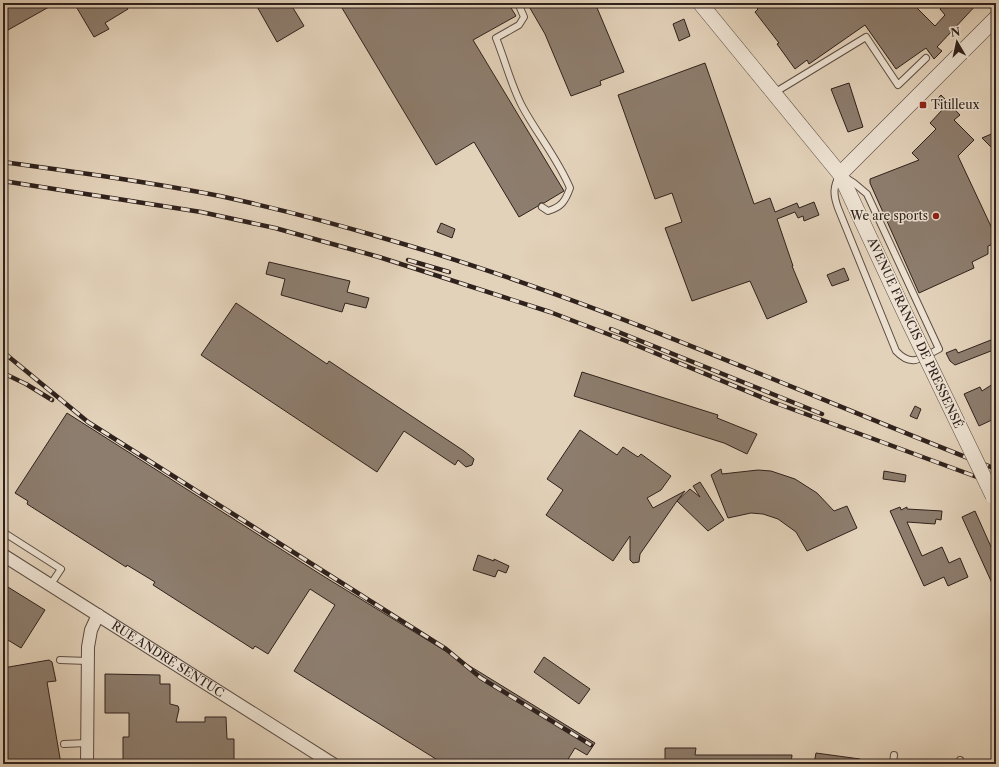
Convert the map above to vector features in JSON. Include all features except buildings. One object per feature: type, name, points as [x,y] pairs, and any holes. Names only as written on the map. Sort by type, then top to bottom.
[{"type":"street","name":"AVENUE FRANCIS DE PRESSENSÉ","points":[[700,3],[840,174],[994,499]]},
{"type":"street","points":[[840,174],[996,18]]},
{"type":"street","name":"RUE ANDRÉ SENTUC","points":[[3,555],[49,588],[98,615],[329,763]]},
{"type":"street","points":[[87,764],[87,661],[91,630],[98,615]]},
{"type":"lane","points":[[518,3],[524,17],[519,25],[496,38],[522,105],[563,172],[570,188],[565,201],[558,208],[548,211],[542,207]]},
{"type":"lane","points":[[774,93],[866,38],[898,85],[926,58]]},
{"type":"lane","points":[[840,174],[854,183],[866,194],[939,349],[915,361],[904,359],[896,351],[834,196],[834,185],[840,174]]},
{"type":"lane","points":[[3,532],[61,569],[49,588]]},
{"type":"lane","points":[[60,660],[87,661]]},
{"type":"lane","points":[[64,744],[87,743]]},
{"type":"lane","points":[[893,764],[894,755]]},
{"type":"railway","points":[[3,162],[85,173],[220,196],[282,210],[342,226],[461,262],[539,288],[692,346],[996,469]]},
{"type":"railway","points":[[3,181],[201,212],[275,228],[379,257],[550,312],[626,341],[773,402],[996,484]]},
{"type":"railway","points":[[408,260],[449,272]]},
{"type":"railway","points":[[611,329],[822,414]]},
{"type":"railway","points":[[3,352],[88,422],[446,649],[481,678],[591,745]]},
{"type":"railway","points":[[3,373],[26,384],[52,400]]},
{"type":"place","name":"Titilleux","points":[[923,105]]},
{"type":"place","name":"We are sports","points":[[936,216]]}]
